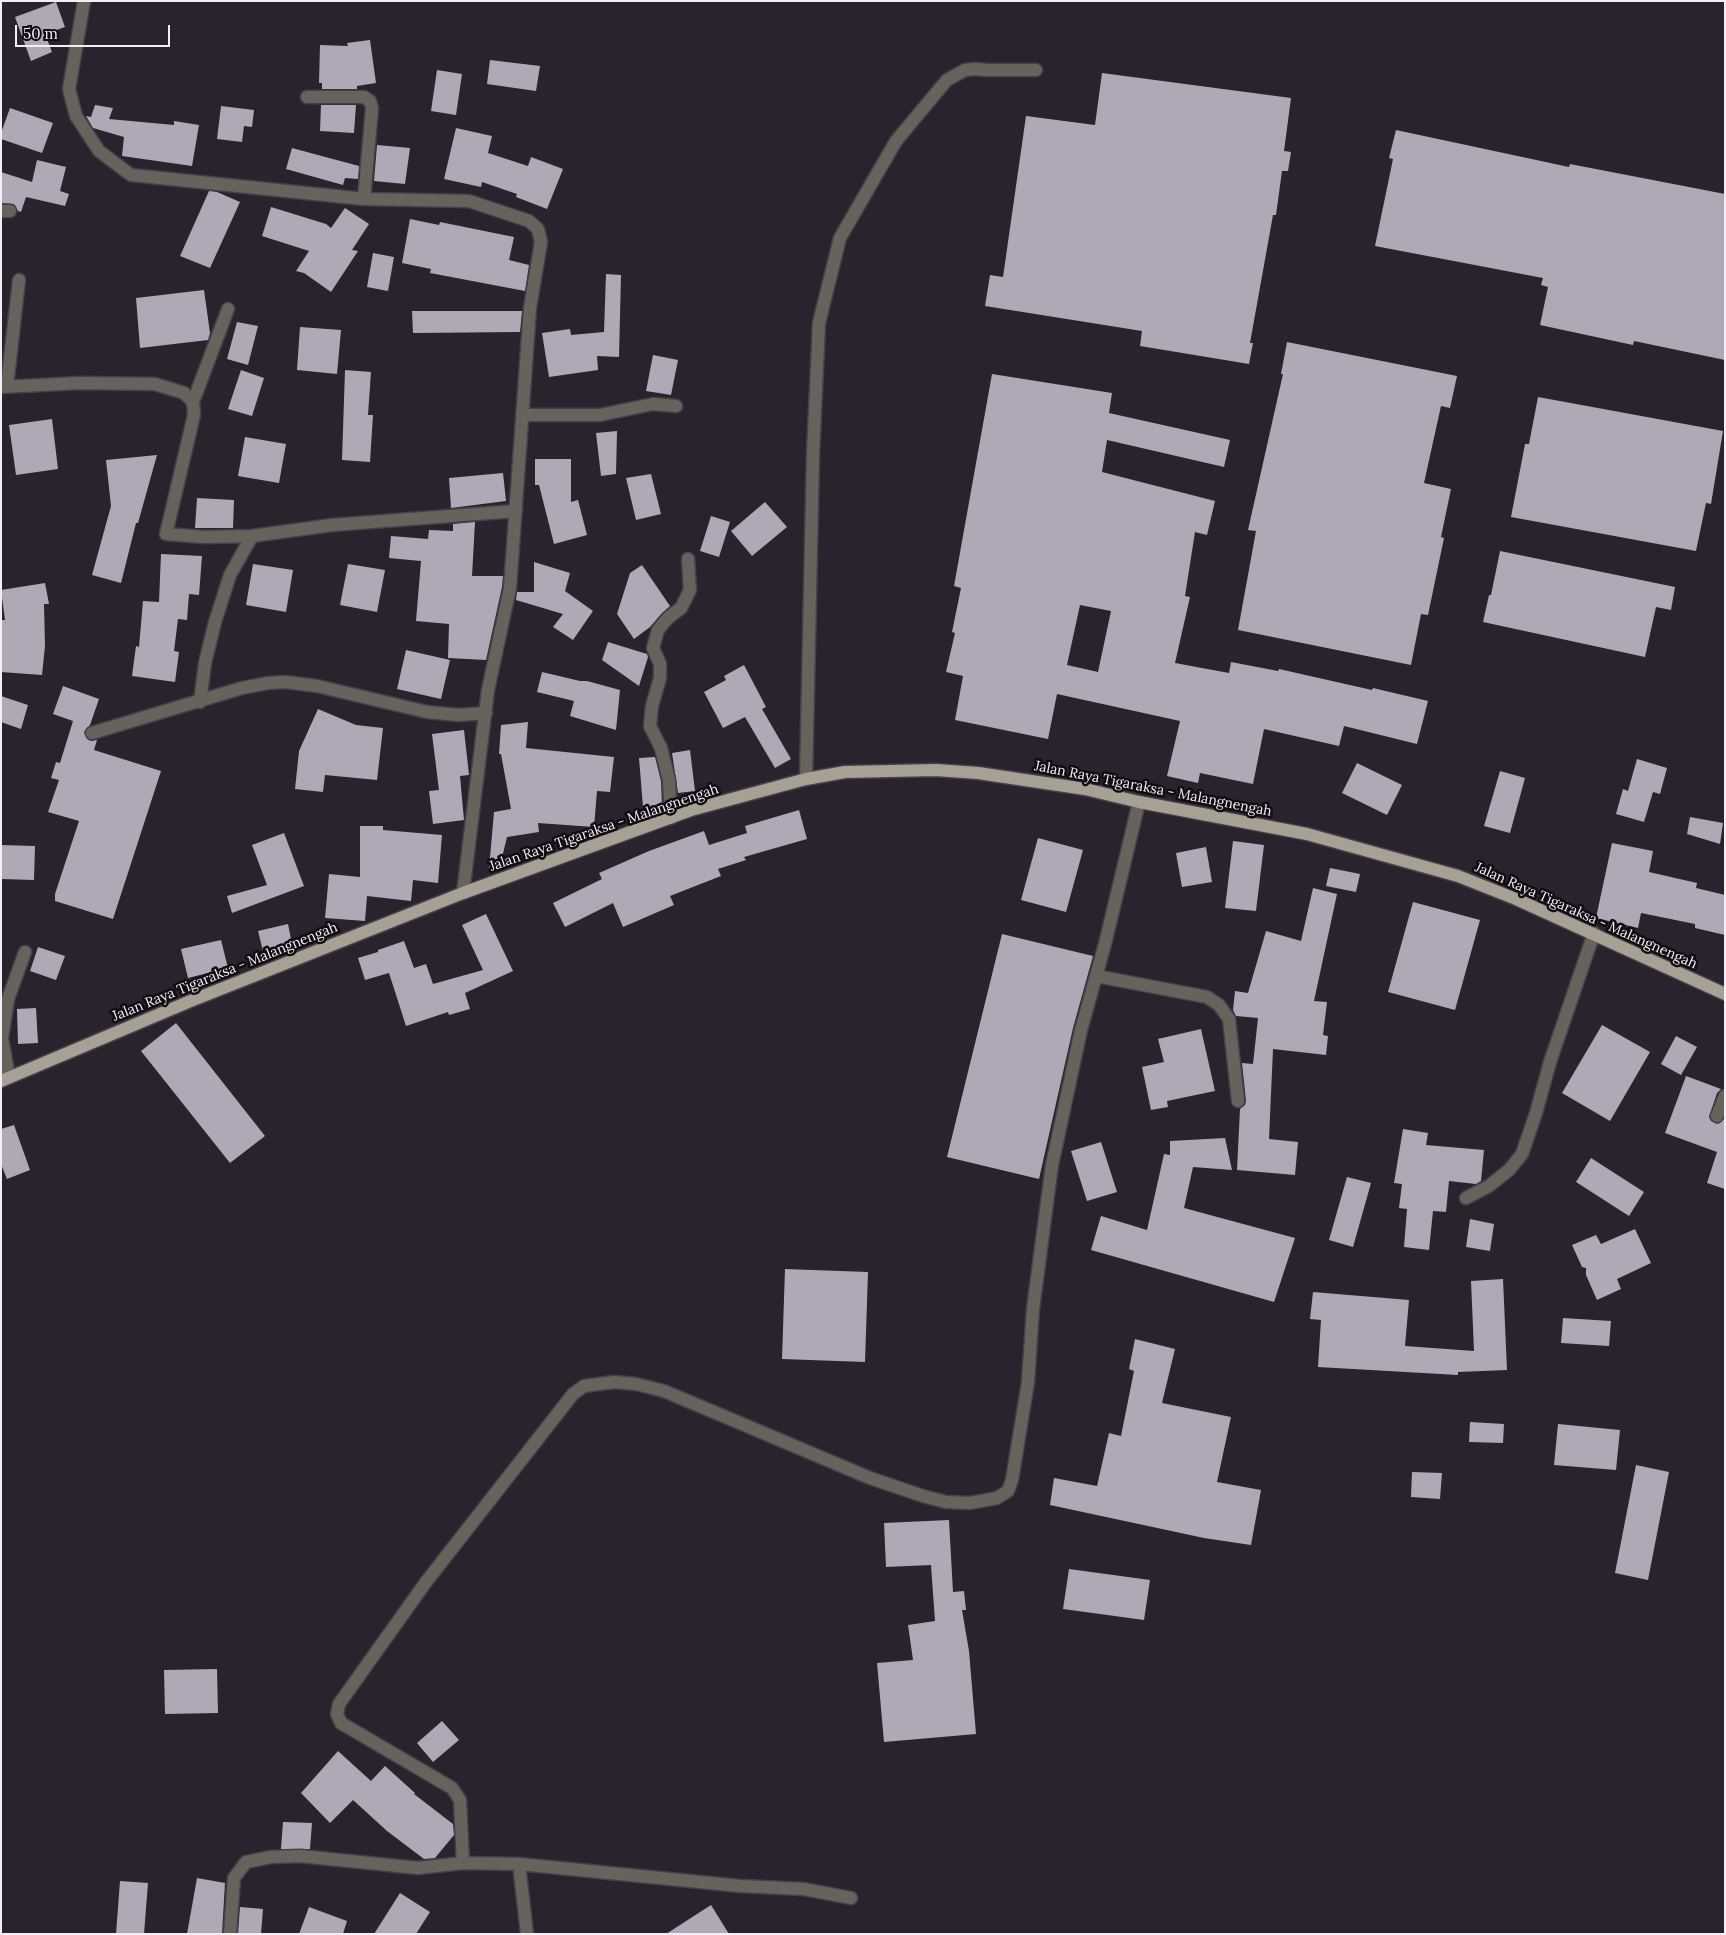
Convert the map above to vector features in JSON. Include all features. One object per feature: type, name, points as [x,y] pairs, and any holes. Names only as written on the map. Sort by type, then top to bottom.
[{"type":"main road","name":"Jalan Raya Tigaraksa - Malangnengah","points":[[5,1079],[193,1000],[463,893],[691,810],[806,779],[845,772],[936,770],[978,773],[1085,789],[1139,802],[1307,834],[1458,876],[1594,933],[1725,994]]},
{"type":"street","points":[[84,1],[69,89],[76,116],[99,151],[131,175],[364,199],[469,201],[529,221],[538,230],[541,242],[530,308],[510,588],[488,690],[463,893]]},
{"type":"street","points":[[806,779],[813,454],[819,323],[840,238],[896,141],[947,80],[964,70],[1036,70]]},
{"type":"street","points":[[307,97],[364,97],[370,101],[372,108],[364,199]]},
{"type":"street","points":[[19,280],[4,387],[80,383],[155,384],[184,393],[193,402]]},
{"type":"street","points":[[228,309],[193,402],[194,415],[166,534],[204,538],[252,536],[332,526],[516,511]]},
{"type":"street","points":[[522,415],[600,415],[652,404],[676,406]]},
{"type":"street","points":[[200,702],[205,663],[215,622],[230,575],[252,536]]},
{"type":"street","points":[[671,818],[669,780],[661,748],[650,726],[652,706],[660,678],[660,664],[653,648],[658,630],[668,618],[681,608],[690,590],[688,560]]},
{"type":"street","points":[[92,733],[242,688],[285,682],[316,686],[427,712],[458,715],[486,714]]},
{"type":"street","points":[[463,1863],[460,1800],[452,1788],[341,1723],[337,1714],[339,1704],[426,1582],[573,1394],[584,1386],[614,1382],[636,1384],[664,1391],[870,1478],[946,1502],[970,1503],[997,1498],[1008,1491],[1012,1480],[1028,1382],[1033,1309],[1044,1241],[1052,1165],[1080,1030],[1096,976],[1139,802]]},
{"type":"street","points":[[1466,1198],[1489,1186],[1508,1170],[1522,1154],[1550,1062],[1594,933]]},
{"type":"street","points":[[5,1079],[2,1038],[8,998],[25,952]]},
{"type":"street","points":[[1096,976],[1207,998],[1219,1005],[1229,1019],[1238,1101]]},
{"type":"street","points":[[1716,1116],[1725,1096]]},
{"type":"street","points":[[230,1934],[234,1878],[246,1862],[270,1857],[300,1856],[418,1868],[463,1863],[519,1864],[740,1886],[804,1889],[851,1898]]},
{"type":"street","points":[[519,1864],[524,1921],[527,1934]]},
{"type":"building","points":[[56,2],[65,27],[45,34],[52,52],[31,61],[15,17]]},
{"type":"building","points":[[370,40],[376,83],[357,86],[357,89],[322,89],[322,83],[319,83],[320,45],[348,46],[347,43]]},
{"type":"building","points":[[490,60],[540,66],[536,91],[487,84]]},
{"type":"building","points":[[437,70],[462,74],[456,115],[431,111]]},
{"type":"building","points":[[1102,73],[1291,98],[1284,151],[1291,152],[1288,171],[1282,171],[1276,215],[1273,215],[1250,343],[1253,343],[1249,364],[1140,346],[1142,331],[985,306],[990,275],[1003,277],[1026,116],[1095,125]]},
{"type":"building","points":[[95,105],[113,108],[109,119],[174,125],[174,121],[199,125],[192,166],[122,156],[124,137],[93,128],[86,116],[91,117]]},
{"type":"building","points":[[321,105],[356,105],[354,133],[320,131]]},
{"type":"building","points":[[221,106],[254,110],[252,127],[244,126],[242,142],[217,139]]},
{"type":"building","points":[[10,108],[53,123],[42,153],[1,139],[1,133]]},
{"type":"building","points":[[456,128],[492,136],[488,153],[528,166],[531,157],[563,169],[547,209],[516,197],[517,194],[482,182],[481,187],[444,179]]},
{"type":"building","points":[[1396,130],[1569,167],[1570,164],[1725,194],[1725,360],[1634,341],[1633,345],[1540,325],[1548,287],[1541,285],[1543,278],[1375,246],[1393,159],[1389,158]]},
{"type":"building","points":[[377,145],[410,148],[405,184],[374,181]]},
{"type":"building","points":[[292,148],[359,166],[358,179],[345,178],[343,185],[286,169]]},
{"type":"building","points":[[37,160],[66,167],[60,191],[69,194],[65,206],[26,197],[21,212],[18,211],[14,204],[1,203],[1,172],[32,182]]},
{"type":"building","points":[[209,191],[217,192],[240,202],[210,268],[180,256]]},
{"type":"building","points":[[271,207],[326,224],[331,228],[345,208],[369,224],[352,250],[358,251],[331,292],[304,273],[296,271],[309,251],[262,236]]},
{"type":"building","points":[[410,219],[439,225],[440,222],[514,237],[509,260],[529,265],[525,291],[430,273],[431,269],[402,263]]},
{"type":"building","points":[[373,253],[394,257],[388,291],[367,287]]},
{"type":"building","points":[[606,274],[621,275],[619,357],[597,356],[598,370],[549,377],[542,333],[570,329],[571,335],[604,332]]},
{"type":"building","points":[[204,290],[210,333],[208,340],[140,348],[136,298]]},
{"type":"building","points":[[412,311],[522,311],[520,332],[413,333]]},
{"type":"building","points":[[237,322],[258,326],[248,365],[227,359]]},
{"type":"building","points":[[300,327],[341,330],[337,374],[297,370]]},
{"type":"building","points":[[1287,342],[1457,376],[1450,408],[1441,406],[1424,483],[1451,489],[1441,537],[1444,538],[1428,615],[1421,614],[1411,665],[1238,630],[1256,531],[1248,530],[1283,374],[1281,374]]},
{"type":"building","points":[[653,355],[678,360],[671,395],[646,391]]},
{"type":"building","points":[[241,370],[264,378],[252,416],[228,409]]},
{"type":"building","points":[[345,370],[371,372],[368,415],[373,415],[370,462],[342,460]]},
{"type":"building","points":[[992,374],[1112,393],[1109,413],[1230,440],[1224,467],[1107,440],[1102,472],[1215,501],[1207,535],[1195,532],[1185,596],[1190,597],[1175,663],[1229,673],[1231,662],[1278,671],[1279,669],[1428,701],[1417,744],[1344,726],[1339,746],[1264,729],[1253,784],[1200,773],[1198,783],[1167,776],[1180,721],[1057,694],[1048,739],[955,720],[963,676],[946,672],[955,633],[952,632],[961,588],[954,586]],"holes":[[[1080,605],[1111,611],[1098,672],[1067,665]]]},
{"type":"building","points":[[1538,397],[1723,431],[1711,504],[1706,503],[1696,551],[1511,517],[1525,444],[1529,444]]},
{"type":"building","points":[[52,419],[58,469],[16,475],[9,425]]},
{"type":"building","points":[[617,431],[616,474],[601,476],[596,433]]},
{"type":"building","points":[[245,437],[286,444],[279,483],[238,476]]},
{"type":"building","points":[[157,455],[138,523],[136,523],[121,583],[92,575],[111,506],[106,460]]},
{"type":"building","points":[[535,459],[571,459],[571,502],[578,500],[587,535],[554,544],[539,485],[535,485]]},
{"type":"building","points":[[503,473],[506,501],[451,508],[449,478]]},
{"type":"building","points":[[651,474],[661,514],[636,520],[626,478]]},
{"type":"building","points":[[197,498],[234,500],[233,528],[195,528]]},
{"type":"building","points":[[765,502],[787,527],[752,556],[731,531]]},
{"type":"building","points":[[711,516],[730,522],[719,557],[700,551]]},
{"type":"building","points":[[475,522],[472,576],[503,576],[502,587],[486,660],[448,658],[449,624],[416,621],[421,561],[389,558],[391,536],[428,539],[429,530],[453,531],[453,524]]},
{"type":"building","points":[[1500,551],[1675,587],[1671,610],[1656,607],[1645,657],[1483,622]]},
{"type":"building","points":[[161,554],[202,556],[199,595],[189,594],[187,620],[178,619],[174,651],[179,652],[175,682],[132,676],[136,646],[139,647],[143,601],[159,602]]},
{"type":"building","points":[[534,562],[570,573],[565,591],[593,611],[573,640],[553,627],[563,614],[516,600],[517,592],[534,592]]},
{"type":"building","points":[[253,564],[293,570],[286,612],[246,605]]},
{"type":"building","points":[[348,564],[385,570],[377,612],[340,605]]},
{"type":"building","points":[[642,565],[670,606],[650,627],[634,639],[617,614],[630,573]]},
{"type":"building","points":[[45,583],[49,604],[44,604],[45,646],[42,675],[1,672],[1,620],[5,620],[1,590]]},
{"type":"building","points":[[608,642],[647,654],[648,657],[639,686],[602,660]]},
{"type":"building","points":[[406,650],[450,660],[441,699],[397,689]]},
{"type":"building","points":[[744,665],[766,707],[762,709],[791,759],[775,768],[745,717],[723,728],[704,692],[726,680],[724,676]]},
{"type":"building","points":[[542,672],[620,690],[616,730],[570,716],[574,701],[537,692]]},
{"type":"building","points":[[63,686],[99,699],[90,725],[84,732],[87,739],[91,741],[97,740],[94,750],[161,771],[113,919],[55,901],[55,894],[79,821],[48,812],[59,780],[51,778],[56,762],[60,763],[73,721],[53,714]]},
{"type":"building","points":[[1,696],[28,705],[21,729],[1,722]]},
{"type":"building","points":[[318,709],[356,725],[383,728],[377,780],[325,775],[323,792],[295,789],[299,751]]},
{"type":"building","points":[[528,722],[526,748],[614,757],[610,792],[597,791],[594,827],[538,823],[539,832],[507,837],[499,870],[489,869],[494,812],[511,809],[501,754],[499,754],[501,725]]},
{"type":"building","points":[[464,730],[469,775],[460,776],[464,820],[433,824],[429,791],[439,790],[432,734]]},
{"type":"building","points":[[690,750],[695,791],[678,793],[672,753]]},
{"type":"building","points":[[655,757],[661,781],[662,806],[643,807],[639,758]]},
{"type":"building","points":[[1637,759],[1667,768],[1660,794],[1653,792],[1644,822],[1616,814],[1623,789],[1628,791]]},
{"type":"building","points":[[1357,763],[1402,785],[1387,815],[1342,793]]},
{"type":"building","points":[[1500,771],[1525,778],[1510,833],[1484,826]]},
{"type":"building","points":[[799,810],[807,839],[744,857],[746,860],[718,869],[721,876],[670,896],[674,905],[623,927],[613,903],[565,927],[553,903],[602,879],[599,873],[649,851],[704,831],[709,845],[747,833],[745,826]]},
{"type":"building","points":[[1690,817],[1723,823],[1720,844],[1687,834]]},
{"type":"building","points":[[360,826],[383,826],[383,830],[442,835],[438,883],[413,880],[411,901],[367,896],[365,921],[325,918],[329,874],[360,877]]},
{"type":"building","points":[[284,833],[304,886],[232,913],[227,896],[267,885],[252,845]]},
{"type":"building","points":[[1038,838],[1083,850],[1066,912],[1021,900]]},
{"type":"building","points":[[1233,841],[1264,845],[1256,911],[1225,908]]},
{"type":"building","points":[[1612,843],[1653,851],[1649,872],[1697,883],[1696,888],[1725,895],[1725,935],[1695,928],[1695,924],[1641,913],[1638,928],[1596,918]]},
{"type":"building","points":[[1,845],[35,846],[34,880],[1,879]]},
{"type":"building","points":[[1206,847],[1212,882],[1182,887],[1176,853]]},
{"type":"building","points":[[1330,868],[1360,874],[1356,892],[1326,886]]},
{"type":"building","points":[[1313,888],[1337,894],[1314,1001],[1327,1002],[1323,1035],[1328,1036],[1326,1055],[1273,1049],[1269,1139],[1298,1142],[1295,1175],[1237,1170],[1240,1109],[1245,1105],[1246,1101],[1242,1063],[1253,1064],[1258,1018],[1236,1016],[1233,1010],[1235,991],[1248,993],[1266,931],[1301,941]]},
{"type":"building","points":[[1413,902],[1480,920],[1455,1010],[1388,992]]},
{"type":"building","points":[[486,914],[513,971],[465,993],[470,1009],[449,1015],[448,1012],[406,1026],[389,973],[365,980],[358,958],[404,941],[414,968],[426,964],[433,984],[483,970],[462,925]]},
{"type":"building","points":[[288,924],[292,944],[263,951],[258,931]]},
{"type":"building","points":[[1002,934],[1093,956],[1073,1028],[1039,1179],[947,1157]]},
{"type":"building","points":[[221,940],[228,968],[188,978],[181,949]]},
{"type":"building","points":[[38,947],[65,956],[56,980],[30,971]]},
{"type":"building","points":[[36,1008],[38,1043],[18,1044],[17,1009]]},
{"type":"building","points":[[176,1023],[265,1136],[230,1163],[141,1051]]},
{"type":"building","points":[[1602,1025],[1650,1052],[1610,1121],[1562,1093]]},
{"type":"building","points":[[1201,1029],[1215,1091],[1167,1101],[1168,1107],[1151,1110],[1142,1067],[1164,1062],[1158,1039]]},
{"type":"building","points":[[1676,1036],[1697,1047],[1681,1075],[1661,1064]]},
{"type":"building","points":[[1686,1076],[1721,1089],[1717,1093],[1709,1117],[1711,1121],[1718,1124],[1725,1118],[1725,1189],[1707,1183],[1717,1152],[1665,1133]]},
{"type":"building","points":[[14,1125],[30,1170],[7,1179],[1,1164],[1,1129]]},
{"type":"building","points":[[1403,1129],[1428,1133],[1426,1145],[1484,1150],[1481,1181],[1476,1184],[1449,1181],[1446,1212],[1433,1211],[1429,1250],[1404,1247],[1407,1209],[1399,1208],[1402,1184],[1394,1183]]},
{"type":"building","points":[[1225,1138],[1232,1170],[1193,1167],[1184,1208],[1295,1238],[1274,1302],[1091,1250],[1101,1216],[1147,1230],[1164,1154],[1170,1155],[1170,1141]]},
{"type":"building","points":[[1101,1142],[1117,1192],[1087,1201],[1071,1151]]},
{"type":"building","points":[[1591,1158],[1644,1192],[1629,1216],[1576,1182]]},
{"type":"building","points":[[1347,1177],[1371,1183],[1353,1247],[1329,1240]]},
{"type":"building","points":[[1470,1219],[1494,1224],[1490,1251],[1466,1247]]},
{"type":"building","points":[[1635,1229],[1651,1263],[1617,1279],[1621,1289],[1597,1300],[1586,1275],[1586,1268],[1582,1267],[1572,1245],[1596,1235],[1601,1244]]},
{"type":"building","points":[[785,1269],[868,1272],[865,1362],[782,1359]]},
{"type":"building","points":[[1503,1279],[1507,1370],[1458,1372],[1458,1375],[1318,1367],[1321,1320],[1310,1319],[1313,1292],[1409,1300],[1405,1346],[1474,1351],[1471,1281]]},
{"type":"building","points":[[1563,1318],[1611,1321],[1609,1346],[1561,1343]]},
{"type":"building","points":[[1135,1339],[1175,1349],[1162,1403],[1231,1417],[1217,1482],[1261,1490],[1251,1545],[1204,1538],[1050,1505],[1054,1478],[1097,1486],[1109,1433],[1121,1436],[1134,1371],[1129,1369]]},
{"type":"building","points":[[1470,1422],[1504,1424],[1503,1443],[1469,1442]]},
{"type":"building","points":[[1558,1424],[1620,1430],[1616,1470],[1554,1465]]},
{"type":"building","points":[[1636,1465],[1669,1472],[1648,1580],[1615,1573]]},
{"type":"building","points":[[1412,1472],[1442,1473],[1440,1499],[1411,1497]]},
{"type":"building","points":[[949,1520],[953,1592],[964,1591],[966,1610],[962,1610],[969,1651],[976,1734],[884,1742],[877,1663],[913,1660],[908,1625],[935,1621],[931,1565],[886,1567],[884,1523]]},
{"type":"building","points":[[1069,1569],[1150,1580],[1144,1620],[1063,1609]]},
{"type":"building","points":[[217,1669],[218,1713],[165,1714],[164,1670]]},
{"type":"building","points":[[442,1721],[459,1740],[433,1762],[417,1743]]},
{"type":"building","points":[[338,1751],[371,1781],[385,1766],[414,1794],[453,1824],[454,1835],[435,1858],[424,1859],[387,1831],[353,1800],[330,1823],[301,1793]]},
{"type":"building","points":[[283,1822],[312,1823],[310,1849],[281,1849]]},
{"type":"building","points":[[197,1878],[225,1883],[222,1934],[187,1934]]},
{"type":"building","points":[[120,1881],[148,1883],[144,1934],[116,1934]]},
{"type":"building","points":[[400,1893],[430,1912],[416,1934],[374,1934]]},
{"type":"building","points":[[711,1905],[729,1934],[666,1934]]},
{"type":"building","points":[[240,1907],[263,1909],[261,1934],[238,1934]]},
{"type":"building","points":[[309,1907],[347,1921],[343,1934],[299,1934]]}]
